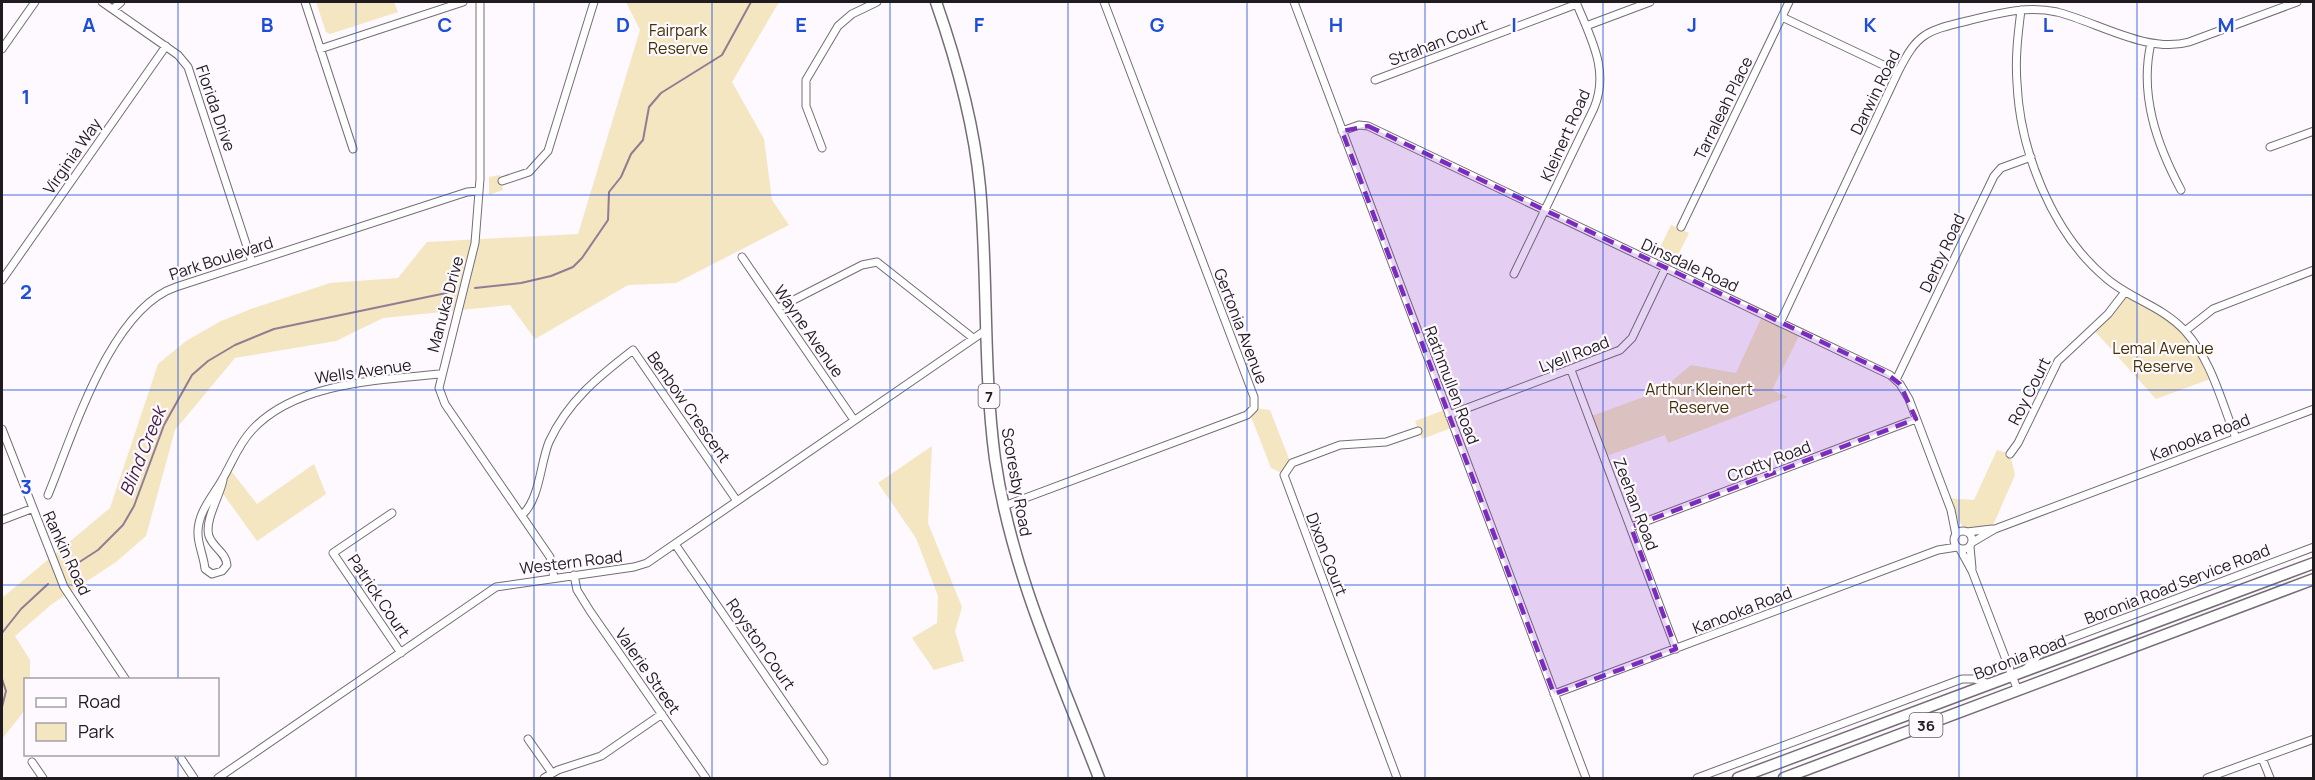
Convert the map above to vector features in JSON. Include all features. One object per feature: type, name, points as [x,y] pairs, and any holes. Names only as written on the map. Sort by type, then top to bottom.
[{"type":"main road","name":"Scoresby Road","points":[[936,2],[959,73],[976,153],[981,200],[991,426],[1004,506],[1024,580],[1098,778]]},
{"type":"main road","name":"Boronia Road","points":[[1738,778],[2313,563]]},
{"type":"main road","name":"Boronia Road","points":[[1784,778],[2313,579]]},
{"type":"street","points":[[2,48],[34,2]]},
{"type":"street","name":"Florida Drive","points":[[102,2],[186,62],[252,262]]},
{"type":"street","points":[[113,9],[120,2]]},
{"type":"street","points":[[305,2],[353,149]]},
{"type":"street","points":[[320,49],[463,2]]},
{"type":"street","name":"Manuka Drive","points":[[480,2],[479,191],[475,243],[438,388],[442,399],[552,560],[554,578]]},
{"type":"street","points":[[502,181],[529,172],[538,165],[548,151],[594,2]]},
{"type":"street","points":[[822,148],[806,106],[806,80],[838,26],[852,14],[877,2]]},
{"type":"street","name":"Gertonia Avenue","points":[[1004,506],[1247,415],[1254,408],[1254,397],[1104,2]]},
{"type":"street","name":"Rathmullen Road","points":[[1294,2],[1586,778]]},
{"type":"street","points":[[1586,26],[1650,2]]},
{"type":"street","name":"Tarraleah Place","points":[[1681,227],[1789,2]]},
{"type":"street","name":"Darwin Road","points":[[1780,323],[1913,44],[1925,34],[1990,15],[2021,10],[2057,12],[2151,44],[2173,45],[2189,42],[2297,2]]},
{"type":"street","name":"Kleinert Road","points":[[1514,274],[1600,88],[1601,69],[1577,3]]},
{"type":"street","name":"Strahan Court","points":[[1375,80],[1577,3]]},
{"type":"street","points":[[2021,10],[2016,59],[2017,85],[2031,156],[2050,204],[2073,244],[2097,270],[2125,291],[2163,312],[2185,331],[2211,371],[2236,438]]},
{"type":"street","points":[[1782,17],[1899,72]]},
{"type":"street","points":[[2151,44],[2147,64],[2151,111],[2164,156],[2181,190]]},
{"type":"street","name":"Virginia Way","points":[[2,280],[166,46]]},
{"type":"street","name":"Dinsdale Road","points":[[1342,131],[1359,125],[1368,126],[1896,380]]},
{"type":"street","points":[[2270,147],[2313,131]]},
{"type":"street","name":"Derby Road","points":[[1896,380],[1994,176],[2001,168],[2031,156]]},
{"type":"street","name":"Park Boulevard","points":[[48,495],[102,365],[141,309],[164,292],[469,192],[479,191]]},
{"type":"street","name":"Wayne Avenue","points":[[742,257],[854,420]]},
{"type":"street","points":[[778,308],[867,263],[877,262],[891,270],[973,338]]},
{"type":"street","name":"Lyell Road","points":[[1449,415],[1615,353],[1632,338],[1665,269]]},
{"type":"street","points":[[2185,331],[2213,309],[2313,270]]},
{"type":"street","name":"Roy Court","points":[[2010,454],[2018,443],[2058,361],[2108,314],[2125,291]]},
{"type":"street","name":"Western Road","points":[[218,778],[495,587],[638,566],[675,544],[986,330]]},
{"type":"street","name":"Benbow Crescent","points":[[522,515],[532,502],[546,450],[566,411],[591,382],[633,350],[737,501]]},
{"type":"street","name":"Zeehan Road","points":[[1571,370],[1676,649]]},
{"type":"street","name":"Wells Avenue","points":[[223,480],[211,495],[197,534],[204,554],[205,569],[212,574],[222,571],[227,564],[225,556],[213,543],[208,532],[223,480],[240,445],[253,429],[294,399],[321,390],[440,374]]},
{"type":"street","points":[[1896,380],[1907,394],[1951,510],[1957,543],[1972,571],[2018,691]]},
{"type":"street","name":"Kanooka Road","points":[[1554,694],[1957,543],[1971,544],[1995,529],[2313,409]]},
{"type":"street","name":"Crotty Road","points":[[1630,527],[1916,419]]},
{"type":"street","name":"Rankin Road","points":[[2,429],[52,563],[64,587],[125,678]]},
{"type":"street","name":"Dixon Court","points":[[1397,778],[1284,475],[1292,463],[1340,445],[1386,442],[1418,431]]},
{"type":"street","points":[[2,520],[32,509]]},
{"type":"street","points":[[1951,510],[1971,544],[1972,571]]},
{"type":"street","name":"Patrick Court","points":[[392,513],[333,553],[401,653]]},
{"type":"street","name":"Kanooka Road","points":[[1957,543],[1966,532],[1995,529]]},
{"type":"street","name":"Royston Court","points":[[675,544],[824,760]]},
{"type":"street","name":"Boronia Road Service Road","points":[[2025,670],[2045,648],[2313,547]]},
{"type":"street","name":"Valerie Street","points":[[574,575],[577,590],[590,611],[706,778]]},
{"type":"street","points":[[1697,778],[1962,679],[1974,679],[1991,684]]},
{"type":"street","points":[[544,778],[601,756],[662,714]]},
{"type":"street","points":[[2207,778],[2313,739]]},
{"type":"street","points":[[528,740],[552,773]]},
{"type":"street","points":[[179,756],[194,778]]},
{"type":"street","points":[[2262,758],[2270,778]]},
{"type":"street","points":[[32,762],[43,778]]},
{"type":"highlighted area","points":[[1368,126],[1883,371],[1900,384],[1916,419],[1631,527],[1676,649],[1554,694],[1342,131]]},
{"type":"green space","points":[[316,2],[394,2],[398,12],[330,34],[326,32]]},
{"type":"green space","name":"Fairpark Reserve","points":[[626,2],[779,2],[732,82],[764,139],[772,200],[789,225],[676,283],[628,285],[535,339],[510,305],[383,318],[336,341],[235,358],[175,430],[146,536],[116,562],[52,604],[15,636],[30,660],[30,678],[24,678],[24,711],[2,739],[2,598],[110,508],[158,364],[186,341],[221,321],[251,309],[330,283],[398,278],[427,242],[578,234],[640,30]]},
{"type":"green space","points":[[500,175],[503,190],[489,195],[489,177]]},
{"type":"green space","points":[[1671,225],[1689,233],[1670,271],[1653,262]]},
{"type":"green space","name":"Lemal Avenue Reserve","points":[[2125,292],[2185,331],[2213,378],[2156,399],[2093,329]]},
{"type":"green space","name":"Arthur Kleinert Reserve","points":[[1763,314],[1801,332],[1772,390],[1788,397],[1668,443],[1665,435],[1604,457],[1589,417],[1660,391],[1691,365],[1736,373]]},
{"type":"green space","points":[[1254,408],[1270,410],[1291,464],[1284,474],[1271,468],[1250,414]]},
{"type":"green space","points":[[1447,409],[1454,427],[1422,439],[1415,421]]},
{"type":"green space","points":[[932,446],[928,523],[962,607],[955,631],[964,661],[934,670],[912,638],[937,623],[938,596],[916,538],[878,483]]},
{"type":"green space","points":[[1997,450],[2010,454],[2015,475],[1991,530],[1966,531],[1951,510],[1946,498],[1974,500]]},
{"type":"green space","points":[[314,464],[326,494],[257,541],[221,491],[228,467],[257,504]]},
{"type":"waterway","name":"Blind Creek","points":[[475,288],[521,283],[551,276],[573,267],[582,258],[608,220],[609,192],[621,177],[631,154],[643,140],[649,107],[661,93],[722,55],[751,2]]},
{"type":"waterway","name":"Blind Creek","points":[[67,570],[98,550],[123,525],[134,506],[164,425],[192,375],[208,361],[235,345],[274,329],[451,292]]},
{"type":"waterway","name":"Blind Creek","points":[[2,633],[21,609],[48,584]]},
{"type":"waterway","name":"Blind Creek","points":[[2,679],[6,691],[2,707]]}]
